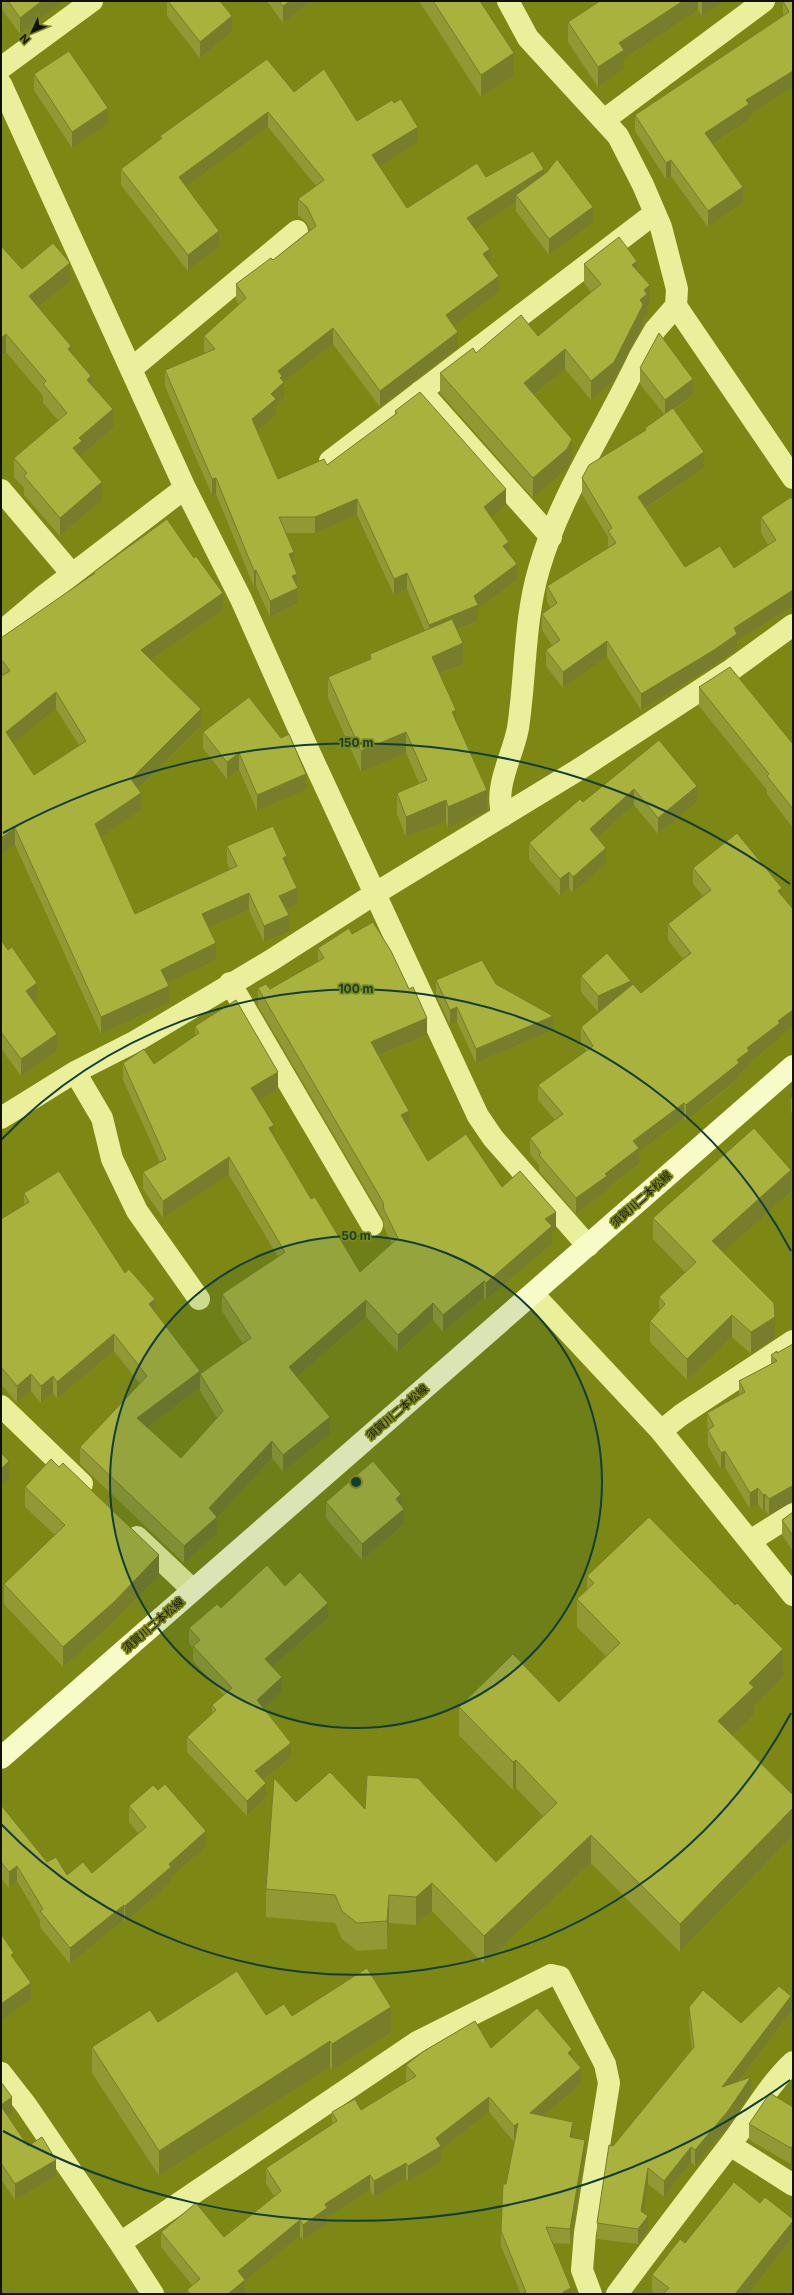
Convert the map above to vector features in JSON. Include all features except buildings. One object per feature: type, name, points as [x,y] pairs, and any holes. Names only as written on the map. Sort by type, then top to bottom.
[{"type":"main road","name":"須賀川二本松線","points":[[1,1758],[793,1066]]},
{"type":"street","points":[[1,68],[92,1]]},
{"type":"street","points":[[508,1],[528,38],[618,136],[655,213],[677,289],[676,306],[793,478]]},
{"type":"street","points":[[604,120],[764,1]]},
{"type":"street","points":[[1,84],[130,369],[186,488],[241,599],[306,745],[376,893],[478,1116],[493,1138],[588,1246]]},
{"type":"street","points":[[330,461],[655,213]]},
{"type":"street","points":[[130,369],[297,231]]},
{"type":"street","points":[[503,816],[499,799],[517,730],[524,688],[532,595],[557,516],[640,356],[655,330],[676,306]]},
{"type":"street","points":[[421,391],[551,537]]},
{"type":"street","points":[[1,632],[72,574],[186,488]]},
{"type":"street","points":[[1,490],[72,574]]},
{"type":"street","points":[[1,1118],[75,1072],[136,1041],[230,983],[276,957],[376,893],[581,768],[725,674],[793,625]]},
{"type":"street","points":[[230,983],[372,1225]]},
{"type":"street","points":[[75,1072],[102,1118],[112,1159],[137,1211],[199,1299]]},
{"type":"street","points":[[533,1294],[661,1431],[793,1595]]},
{"type":"street","points":[[661,1431],[681,1415],[793,1341]]},
{"type":"street","points":[[1,1406],[94,1496]]},
{"type":"street","points":[[750,1541],[793,1514]]},
{"type":"street","points":[[123,1524],[193,1590]]},
{"type":"street","points":[[120,2242],[417,2042],[551,1975],[560,1977],[605,2064],[609,2084],[585,2233],[582,2270],[591,2294]]},
{"type":"street","points":[[617,2294],[698,2183],[730,2145],[776,2077],[793,2062]]},
{"type":"street","points":[[1,2073],[26,2105],[120,2242],[153,2294]]},
{"type":"street","points":[[730,2145],[793,2186]]}]
